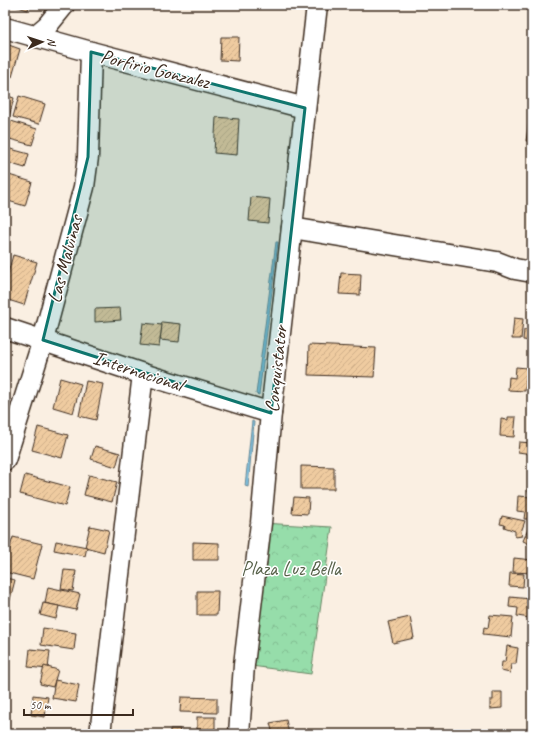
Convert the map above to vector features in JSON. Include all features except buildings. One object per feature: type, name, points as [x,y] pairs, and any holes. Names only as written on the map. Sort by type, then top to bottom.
[{"type":"street","points":[[34,37],[47,26],[64,5]]},
{"type":"street","name":"Conquistator","points":[[239,734],[244,665],[262,516],[271,413],[317,5]]},
{"type":"street","name":"Porfirio Gonzalez","points":[[5,28],[34,37],[305,108]]},
{"type":"street","name":"Las Malvinas","points":[[5,460],[43,340],[84,187],[88,157],[91,52]]},
{"type":"street","points":[[291,235],[496,272],[523,271]]},
{"type":"street","name":"Internacional","points":[[5,328],[143,374],[271,413]]},
{"type":"street","points":[[100,734],[143,374]]},
{"type":"highlighted area","points":[[91,52],[305,108],[271,413],[43,340],[88,157]]},
{"type":"green space","name":"Plaza Luz Bella","points":[[261,523],[332,527],[311,674],[244,665]]},
{"type":"water","points":[[276,242],[278,242],[259,395],[256,394]]},
{"type":"water","points":[[252,421],[254,422],[248,487],[245,486]]}]
